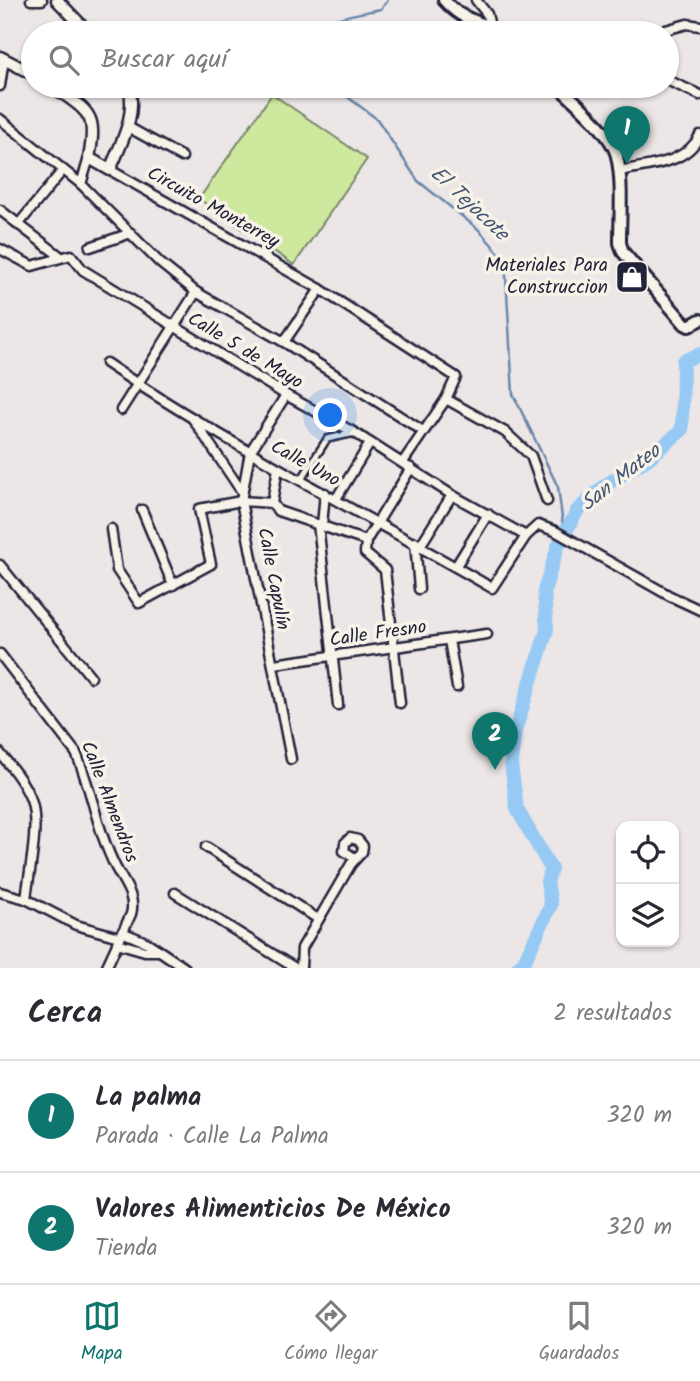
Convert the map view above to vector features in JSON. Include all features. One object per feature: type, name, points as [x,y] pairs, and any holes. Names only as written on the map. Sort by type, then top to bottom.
[{"type":"main road","points":[[444,0],[470,21]]},
{"type":"main road","points":[[571,98],[610,142],[617,156],[620,243],[623,252],[685,324],[689,326],[700,320]]},
{"type":"street","points":[[31,0],[42,0]]},
{"type":"street","points":[[57,0],[77,21]]},
{"type":"street","points":[[477,0],[490,21]]},
{"type":"street","points":[[679,26],[687,24],[700,26]]},
{"type":"street","points":[[0,86],[2,58],[21,68]]},
{"type":"street","points":[[679,85],[700,95]]},
{"type":"street","points":[[69,98],[85,110],[92,121],[94,132],[80,184]]},
{"type":"street","points":[[110,170],[128,127],[132,98]]},
{"type":"street","points":[[0,119],[80,184],[160,263],[196,292],[284,342],[423,432]]},
{"type":"street","points":[[128,127],[182,157]]},
{"type":"street","points":[[619,171],[665,162],[686,154],[700,135]]},
{"type":"street","name":"Circuito Monterrey","points":[[89,158],[320,289],[456,377],[446,399]]},
{"type":"street","points":[[18,225],[63,170]]},
{"type":"street","name":"Calle 5 de Mayo","points":[[0,210],[83,270],[286,395],[403,462],[452,495],[526,536]]},
{"type":"street","points":[[89,247],[131,233]]},
{"type":"street","points":[[0,249],[32,267],[65,255]]},
{"type":"street","points":[[284,342],[320,289]]},
{"type":"street","points":[[121,410],[196,292]]},
{"type":"street","name":"Calle Uno","points":[[106,363],[250,452],[492,588],[526,536]]},
{"type":"street","points":[[242,496],[250,452],[286,395]]},
{"type":"street","points":[[403,462],[446,399],[505,432],[531,456],[547,501]]},
{"type":"street","points":[[191,417],[242,496]]},
{"type":"street","points":[[301,480],[327,439],[355,433]]},
{"type":"street","points":[[336,499],[370,443]]},
{"type":"street","points":[[272,503],[278,468]]},
{"type":"street","points":[[400,704],[385,570],[366,555],[366,541],[411,468]]},
{"type":"street","points":[[325,493],[320,524],[338,705]]},
{"type":"street","points":[[419,589],[417,544],[452,495]]},
{"type":"street","points":[[111,529],[117,569],[139,603],[211,564],[199,509],[242,496],[272,503],[278,511],[366,541]]},
{"type":"street","name":"Calle Capulín","points":[[242,496],[291,759]]},
{"type":"street","points":[[142,510],[173,585]]},
{"type":"street","points":[[456,566],[488,514]]},
{"type":"street","points":[[526,536],[538,525],[555,531],[700,610]]},
{"type":"street","points":[[0,565],[91,677]]},
{"type":"street","name":"Calle Fresno","points":[[274,664],[487,634]]},
{"type":"street","points":[[449,640],[457,687]]},
{"type":"street","name":"Calle Almendros","points":[[0,654],[65,736],[83,769],[94,812],[109,853],[132,900],[131,914],[106,968]]},
{"type":"street","points":[[0,753],[17,774],[32,802],[34,828],[26,900]]},
{"type":"street","points":[[206,848],[318,919]]},
{"type":"street","points":[[175,893],[298,968],[302,948],[355,858]]},
{"type":"street","points":[[0,892],[26,900],[76,925],[148,943],[185,968]]},
{"type":"green space","points":[[269,98],[278,98],[367,159],[294,265],[199,199]]},
{"type":"waterway","name":"El Tejocote","points":[[332,21],[381,9],[388,0]]},
{"type":"waterway","name":"El Tejocote","points":[[349,98],[377,119],[418,181],[478,229],[505,260],[513,394],[558,487],[564,533]]},
{"type":"waterway","name":"San Mateo","points":[[517,968],[524,962],[551,905],[547,882],[551,869],[517,809],[511,764],[515,731],[547,630],[544,591],[558,546],[577,511],[604,486],[649,458],[682,430],[683,361],[700,354]]},
{"type":"place","name":"La palma","points":[[627,164]]},
{"type":"place","name":"Materiales Para Construccion","points":[[632,277]]},
{"type":"place","name":"Valores Alimenticios De México","points":[[495,770]]}]
